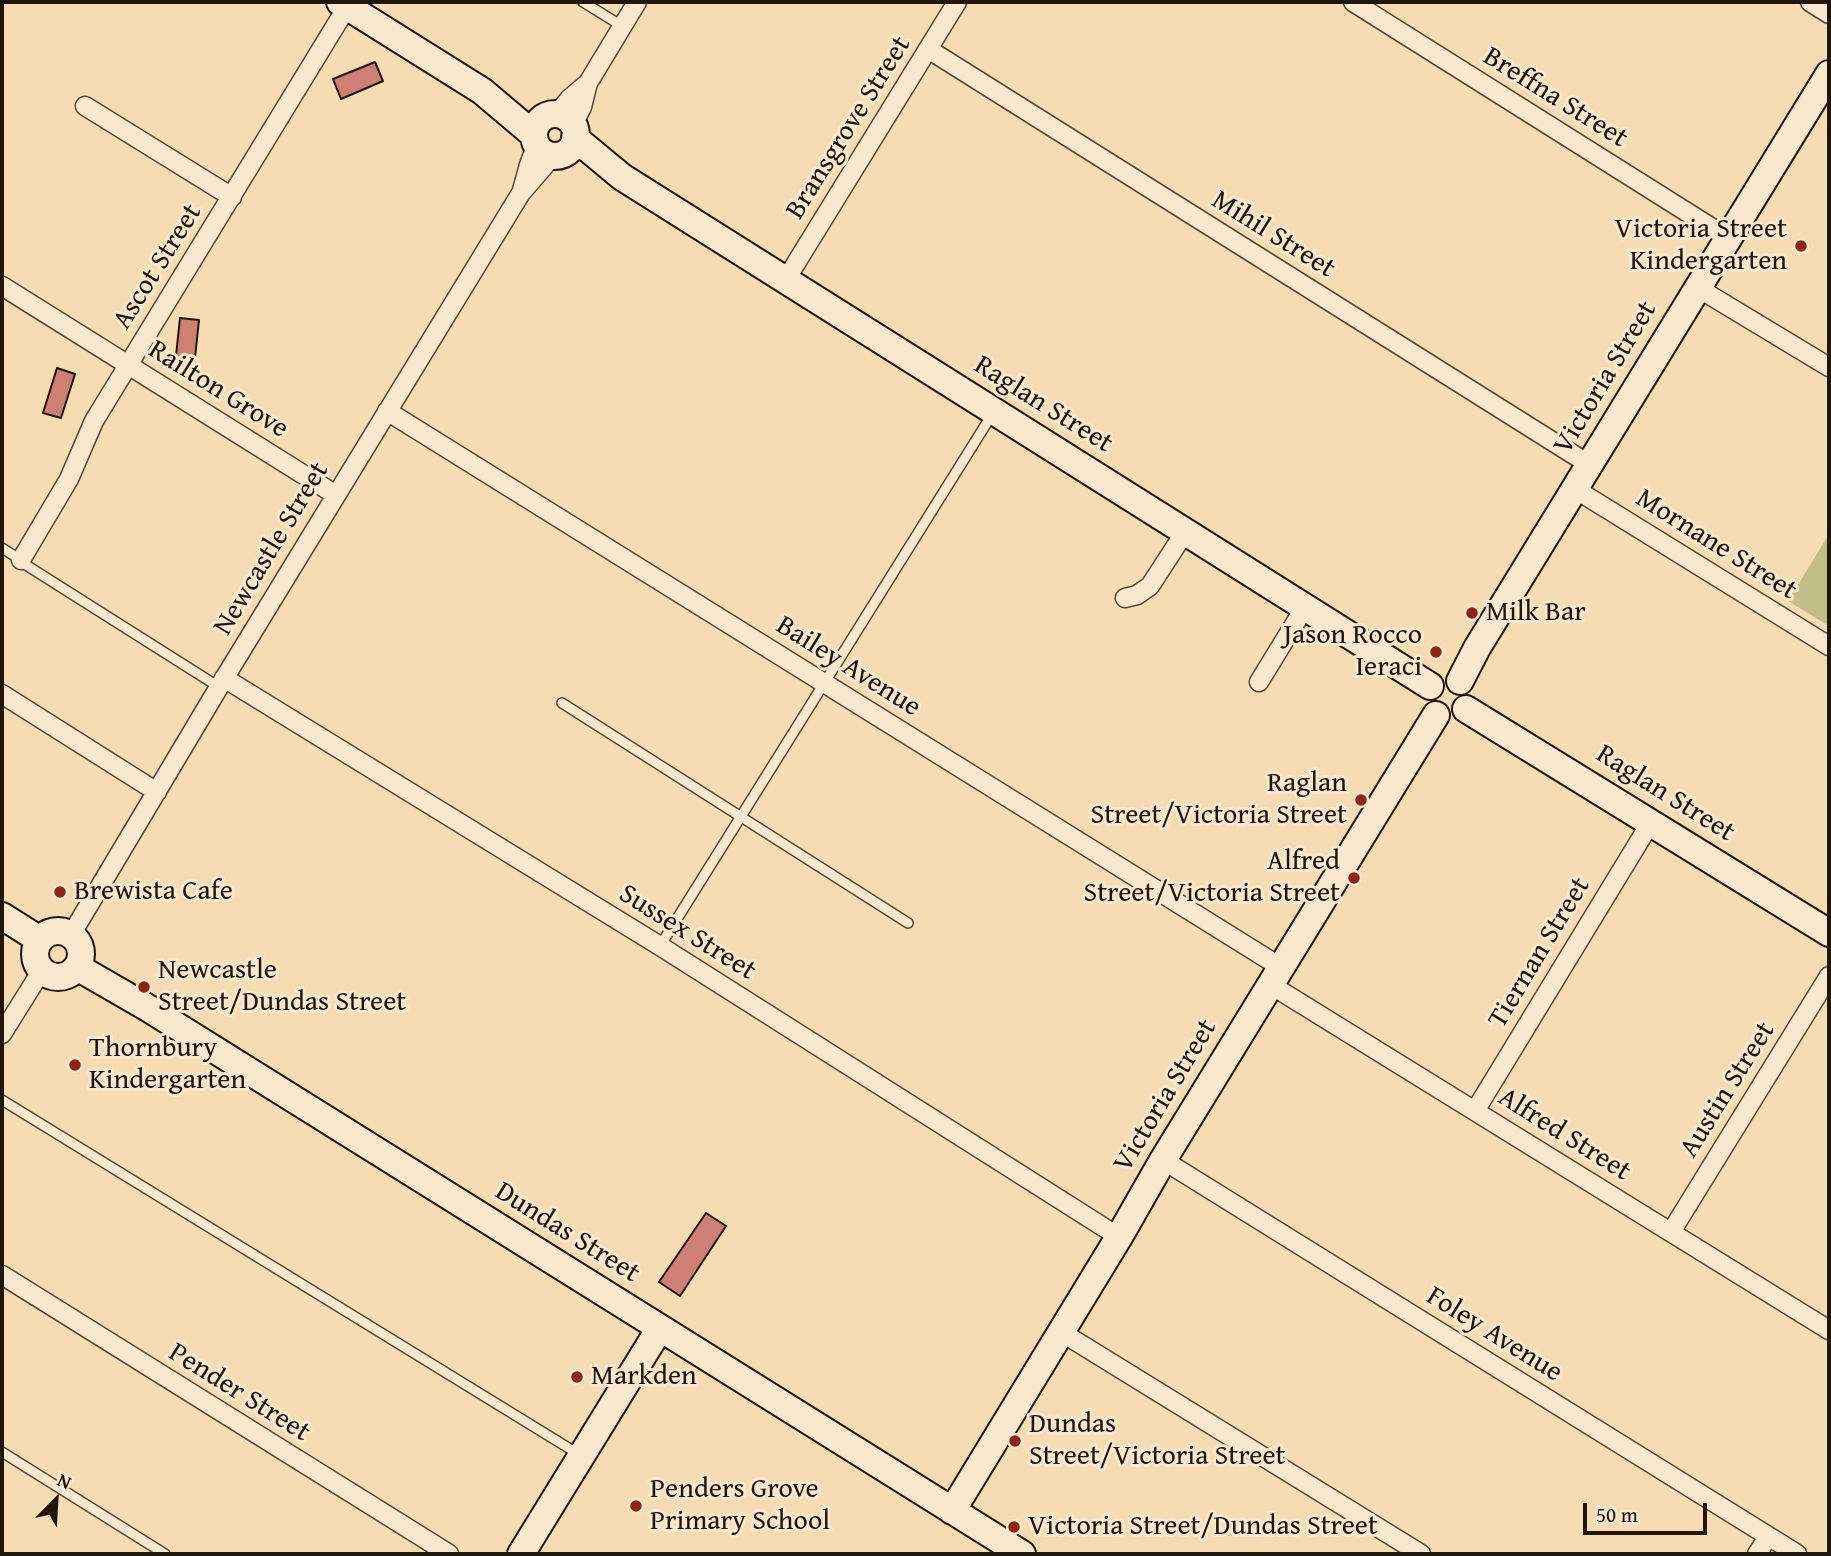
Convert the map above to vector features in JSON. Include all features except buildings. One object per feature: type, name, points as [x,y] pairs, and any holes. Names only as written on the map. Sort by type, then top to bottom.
[{"type":"street","name":"Newcastle Street","points":[[71,935],[221,683],[555,136],[569,99],[588,83],[637,2]]},
{"type":"street","name":"Bransgrove Street","points":[[785,281],[957,2]]},
{"type":"street","name":"Breffna Street","points":[[1353,2],[1728,238]]},
{"type":"street","points":[[1810,2],[1829,14]]},
{"type":"street","name":"Raglan Street","points":[[346,3],[1430,686]]},
{"type":"street","name":"Ascot Street","points":[[21,560],[69,479],[94,421],[232,197],[346,3]]},
{"type":"street","name":"Mihil Street","points":[[928,49],[1590,465]]},
{"type":"street","name":"Victoria Street","points":[[1460,681],[1477,648],[1728,238],[1827,84]]},
{"type":"street","points":[[85,106],[232,197]]},
{"type":"street","name":"Railton Grove","points":[[2,286],[336,495]]},
{"type":"street","points":[[1698,288],[1829,367]]},
{"type":"street","name":"Bailey Avenue","points":[[387,411],[824,683],[1276,976]]},
{"type":"street","name":"Mornane Street","points":[[1575,489],[1829,646]]},
{"type":"street","points":[[1125,598],[1137,595],[1150,586],[1185,532]]},
{"type":"street","points":[[1259,682],[1305,607]]},
{"type":"street","points":[[1444,677],[1460,681],[1468,690],[1469,703],[1466,709],[1456,718],[1436,715],[1428,705],[1430,686],[1444,677]]},
{"type":"street","name":"Sussex Street","points":[[221,683],[660,946],[1119,1237]]},
{"type":"street","points":[[2,694],[157,792]]},
{"type":"street","name":"Raglan Street","points":[[1466,709],[1829,933]]},
{"type":"street","name":"Victoria Street","points":[[952,1511],[1436,715]]},
{"type":"street","name":"Tiernan Street","points":[[1475,1111],[1651,822]]},
{"type":"street","points":[[2,916],[40,940]]},
{"type":"street","points":[[58,931],[71,935],[80,946],[77,967],[61,977],[47,974],[38,965],[36,952],[40,940],[58,931]]},
{"type":"street","name":"Dundas Street","points":[[77,967],[148,1008],[1022,1554]]},
{"type":"street","points":[[2,1034],[42,970]]},
{"type":"street","name":"Alfred Street","points":[[1276,976],[1475,1111],[1829,1330]]},
{"type":"street","name":"Austin Street","points":[[1671,1232],[1829,976]]},
{"type":"street","name":"Foley Avenue","points":[[1163,1160],[1797,1554]]},
{"type":"street","name":"Pender Street","points":[[2,1275],[449,1554]]},
{"type":"street","points":[[521,1554],[660,1328]]},
{"type":"street","points":[[1060,1332],[1421,1554]]},
{"type":"street","points":[[1757,1554],[1768,1536]]},
{"type":"lane","points":[[583,2],[622,26]]},
{"type":"lane","points":[[660,946],[993,412]]},
{"type":"lane","points":[[2,548],[221,683]]},
{"type":"lane","points":[[562,703],[908,923]]},
{"type":"lane","points":[[2,1100],[582,1456]]},
{"type":"lane","points":[[2,1452],[165,1554]]},
{"type":"shaded area","points":[[1829,534],[1829,626],[1788,601]]},
{"type":"place","name":"Victoria Street Kindergarten","points":[[1801,246]]},
{"type":"place","name":"Milk Bar","points":[[1472,613]]},
{"type":"place","name":"Jason Rocco Ieraci","points":[[1436,652]]},
{"type":"place","name":"Raglan Street/Victoria Street","points":[[1361,800]]},
{"type":"place","name":"Alfred Street/Victoria Street","points":[[1354,878]]},
{"type":"place","name":"Brewista Cafe","points":[[60,892]]},
{"type":"place","name":"Newcastle Street/Dundas Street","points":[[144,987]]},
{"type":"place","name":"Thornbury Kindergarten","points":[[75,1065]]},
{"type":"place","name":"Markden","points":[[577,1377]]},
{"type":"place","name":"Dundas Street/Victoria Street","points":[[1015,1441]]},
{"type":"place","name":"Penders Grove Primary School","points":[[636,1506]]},
{"type":"place","name":"Victoria Street/Dundas Street","points":[[1014,1527]]}]
